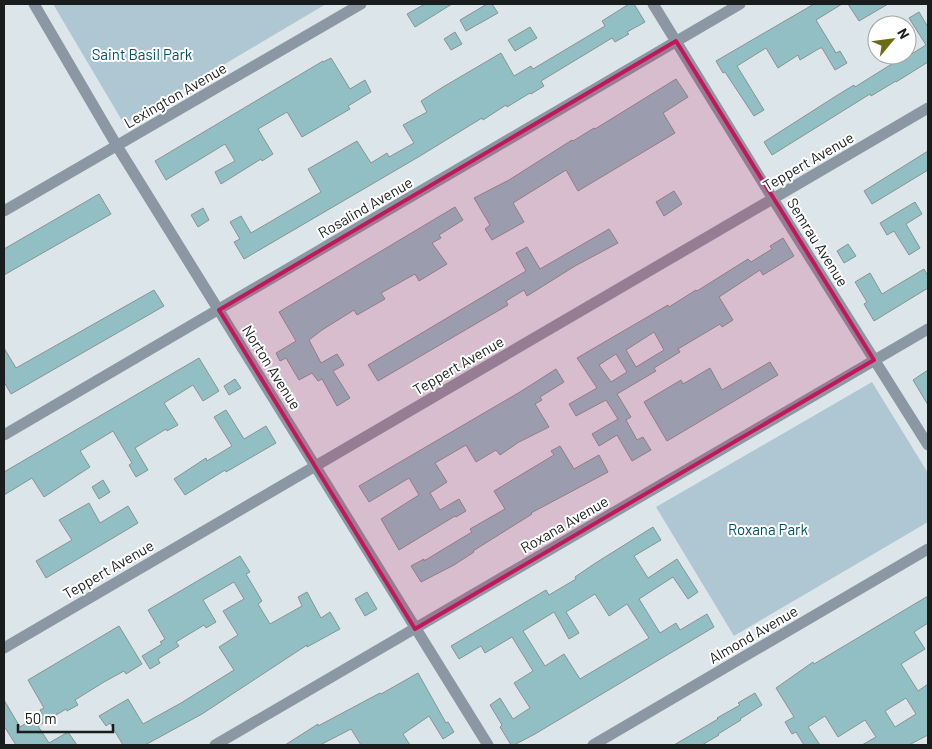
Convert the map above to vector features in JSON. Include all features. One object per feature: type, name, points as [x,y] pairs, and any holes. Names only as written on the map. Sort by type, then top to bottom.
[{"type":"street","name":"Norton Avenue","points":[[34,4],[117,146],[488,745]]},
{"type":"street","name":"Lexington Avenue","points":[[4,212],[361,4]]},
{"type":"street","name":"Semrau Avenue","points":[[653,4],[928,445]]},
{"type":"street","name":"Rosalind Avenue","points":[[4,435],[740,4]]},
{"type":"street","name":"Teppert Avenue","points":[[4,648],[928,108]]},
{"type":"street","name":"Roxana Avenue","points":[[215,745],[928,328]]},
{"type":"street","name":"Almond Avenue","points":[[593,745],[928,549]]},
{"type":"highlighted area","points":[[676,41],[874,360],[415,629],[219,310]]},
{"type":"green space","name":"Saint Basil Park","points":[[53,4],[326,4],[124,124]]},
{"type":"green space","name":"Roxana Park","points":[[872,382],[928,473],[928,522],[734,636],[656,507]]},
{"type":"building","points":[[425,4],[452,4],[415,27],[407,14]]},
{"type":"building","points":[[487,4],[492,4],[498,13],[466,31],[460,20]]},
{"type":"building","points":[[629,4],[634,4],[645,22],[627,32],[629,34],[615,42],[612,38],[541,81],[544,86],[531,94],[507,107],[506,105],[483,120],[482,118],[244,259],[234,242],[240,239],[230,222],[241,216],[251,233],[321,192],[308,169],[357,141],[371,163],[387,153],[389,157],[414,143],[403,125],[427,112],[421,101],[501,53],[514,76],[531,66],[533,69],[605,26],[602,21]]},
{"type":"building","points":[[814,4],[842,4],[816,20],[836,53],[840,51],[847,63],[835,70],[822,48],[820,48],[800,60],[798,55],[778,68],[766,48],[737,66],[764,110],[754,116],[716,61]]},
{"type":"building","points":[[848,4],[888,4],[867,15],[859,21]]},
{"type":"building","points":[[919,12],[928,27],[928,62],[871,96],[870,94],[772,155],[764,142],[854,85],[855,87],[890,65],[917,65],[917,51],[926,45],[917,31],[917,15],[914,15]]},
{"type":"building","points":[[530,27],[537,38],[515,51],[508,40]]},
{"type":"building","points":[[455,32],[462,44],[451,50],[444,39]]},
{"type":"building","points":[[331,58],[350,89],[365,80],[371,92],[348,106],[350,109],[302,137],[287,112],[258,129],[273,154],[262,161],[261,159],[221,184],[215,172],[235,161],[225,144],[166,180],[155,161]]},
{"type":"building","points":[[676,79],[688,97],[663,113],[675,133],[578,191],[566,170],[513,203],[524,222],[492,240],[485,229],[490,225],[474,198],[509,180],[572,140],[595,129]]},
{"type":"building","points":[[928,151],[928,170],[872,204],[864,191]]},
{"type":"building","points":[[674,191],[682,204],[664,216],[656,202]]},
{"type":"building","points":[[99,194],[111,214],[4,275],[4,249]]},
{"type":"building","points":[[915,202],[922,214],[906,224],[920,248],[909,255],[894,231],[887,235],[880,223]]},
{"type":"building","points":[[455,207],[463,220],[439,235],[441,238],[432,243],[447,264],[419,281],[415,274],[381,293],[385,299],[357,315],[354,310],[309,340],[321,363],[337,354],[344,365],[333,371],[350,398],[337,406],[322,379],[318,381],[312,373],[299,380],[286,358],[280,361],[276,353],[296,341],[279,312]]},
{"type":"building","points":[[203,208],[209,220],[198,227],[191,215]]},
{"type":"building","points":[[609,229],[618,243],[575,266],[527,296],[524,290],[506,301],[508,305],[378,381],[368,365],[526,271],[516,253],[527,247],[540,269]]},
{"type":"building","points":[[783,238],[794,256],[763,275],[760,270],[719,297],[733,320],[722,327],[720,324],[678,349],[680,352],[654,368],[656,371],[617,394],[631,417],[626,420],[637,440],[643,437],[651,450],[632,461],[617,435],[599,446],[592,434],[618,419],[606,400],[576,416],[569,404],[597,388],[577,358],[668,305],[669,307],[697,291],[748,259],[751,262],[772,249],[770,246]],"holes":[[[654,332],[664,350],[636,367],[626,350]],[[616,354],[627,372],[611,382],[599,365]]]},
{"type":"building","points":[[848,244],[856,256],[844,263],[837,251]]},
{"type":"building","points":[[924,269],[928,276],[928,288],[874,321],[864,304],[867,302],[855,282],[870,273],[882,294]]},
{"type":"building","points":[[154,290],[164,306],[11,394],[4,382],[4,348],[16,368]]},
{"type":"building","points":[[199,358],[219,391],[203,401],[193,385],[164,403],[178,425],[167,431],[166,429],[135,448],[148,470],[136,477],[129,465],[132,463],[113,431],[80,451],[90,467],[44,497],[32,478],[4,495],[4,472]]},
{"type":"building","points":[[770,362],[778,375],[667,441],[644,402],[681,380],[683,384],[710,368],[722,390]]},
{"type":"building","points":[[556,369],[564,382],[540,397],[542,400],[535,404],[549,427],[519,442],[500,455],[496,450],[476,462],[466,445],[435,463],[447,482],[430,493],[440,510],[459,499],[466,511],[399,550],[381,519],[419,495],[409,478],[369,502],[359,486]]},
{"type":"building","points":[[928,370],[928,405],[913,380]]},
{"type":"building","points":[[235,379],[241,388],[229,395],[224,386]]},
{"type":"building","points":[[226,410],[244,439],[266,426],[276,443],[226,472],[225,470],[185,495],[174,479],[206,458],[207,461],[232,446],[214,417]]},
{"type":"building","points":[[560,446],[574,469],[599,455],[608,472],[531,513],[454,565],[421,582],[411,566],[424,559],[424,561],[472,532],[470,529],[505,509],[494,491],[554,455],[551,451]]},
{"type":"building","points":[[103,480],[110,492],[99,499],[92,487]]},
{"type":"building","points":[[89,503],[100,523],[128,506],[138,523],[46,578],[36,561],[72,540],[59,520]]},
{"type":"building","points":[[653,527],[661,540],[634,556],[648,578],[677,559],[698,592],[688,599],[673,577],[639,599],[660,633],[676,623],[680,630],[707,614],[714,627],[535,734],[511,745],[490,705],[500,698],[513,719],[530,708],[514,683],[533,671],[512,637],[485,653],[481,646],[459,659],[451,646],[546,590],[549,595],[576,579],[575,577]],"holes":[[[595,594],[609,616],[627,604],[649,638],[580,679],[564,654],[545,666],[523,631],[554,612],[569,639],[579,633],[566,612]]]},
{"type":"building","points":[[240,556],[250,572],[246,574],[262,601],[258,604],[270,624],[302,606],[298,597],[307,592],[321,618],[330,612],[340,629],[307,647],[307,645],[202,714],[145,745],[123,745],[110,723],[106,726],[99,716],[128,699],[143,724],[234,670],[219,647],[238,635],[223,611],[244,599],[234,582],[203,600],[216,622],[206,628],[204,625],[176,642],[179,646],[158,659],[160,663],[150,669],[142,656],[162,644],[160,642],[165,639],[148,610]]},
{"type":"building","points":[[367,592],[377,609],[365,616],[355,599]]},
{"type":"building","points":[[928,596],[928,623],[914,632],[925,649],[901,664],[918,691],[928,684],[928,735],[909,745],[862,745],[876,737],[865,720],[838,737],[825,716],[808,727],[820,745],[804,745],[796,732],[792,734],[785,722],[794,717],[776,688],[813,662],[814,664]],"holes":[[[906,698],[916,714],[895,727],[885,711]]]},
{"type":"building","points":[[119,626],[142,664],[126,674],[124,671],[104,682],[75,700],[78,705],[67,711],[66,709],[38,726],[49,743],[68,732],[77,745],[16,745],[4,726],[4,700],[20,727],[42,713],[40,710],[44,708],[28,680]]},
{"type":"building","points":[[418,673],[446,723],[448,722],[454,732],[443,739],[429,716],[403,734],[410,745],[361,745],[351,729],[320,745],[285,745],[318,724],[318,726]]},
{"type":"building","points":[[755,693],[762,705],[719,735],[702,745],[674,745],[740,705],[738,703]]}]
